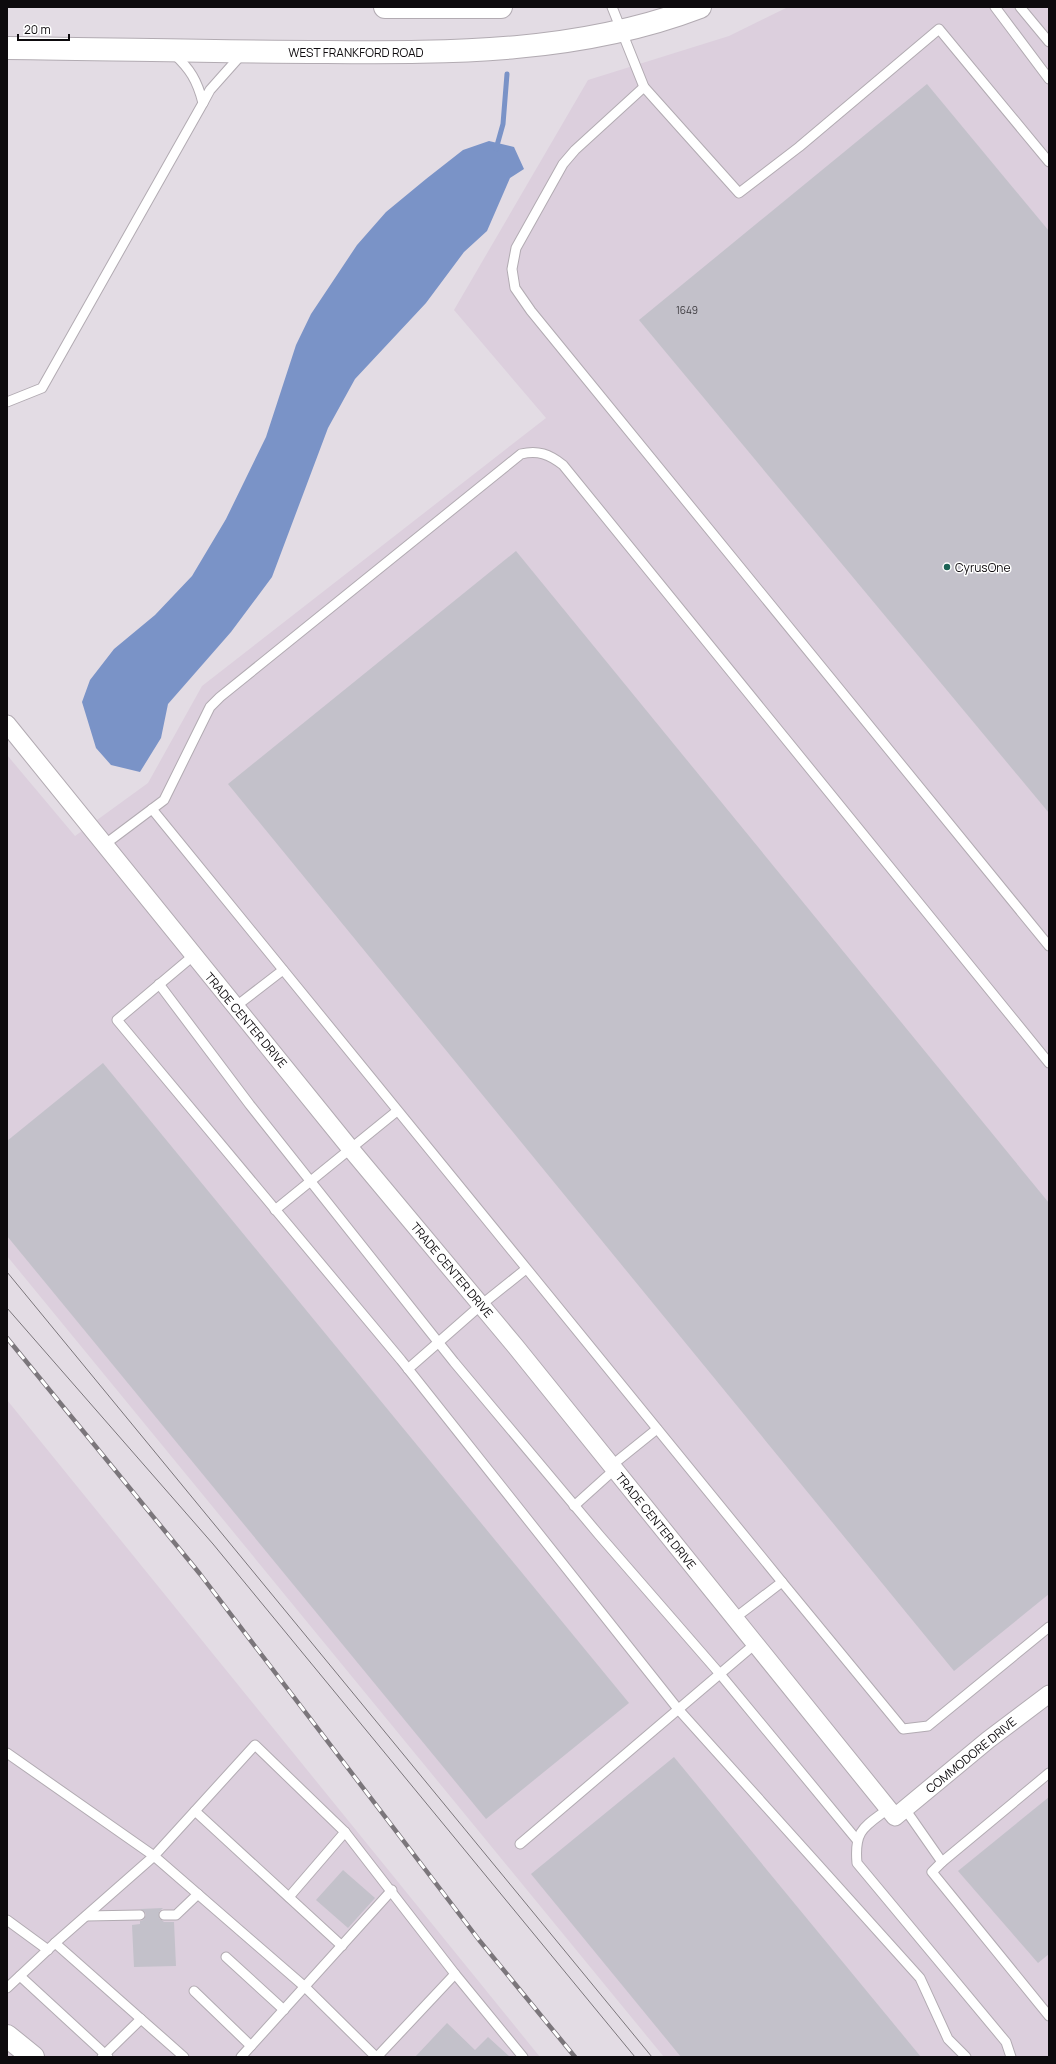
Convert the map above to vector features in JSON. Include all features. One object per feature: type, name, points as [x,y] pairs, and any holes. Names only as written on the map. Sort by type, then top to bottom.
[{"type":"main road","points":[[385,7],[501,7]]},
{"type":"main road","name":"WEST FRANKFORD ROAD","points":[[7,48],[244,52],[464,52],[523,48],[621,32],[700,7]]},
{"type":"main road","points":[[7,2036],[33,2057]]},
{"type":"street","name":"TRADE CENTER DRIVE","points":[[7,724],[234,1007],[481,1305],[755,1644],[896,1812]]},
{"type":"street","name":"COMMODORE DRIVE","points":[[896,1812],[1049,1694]]},
{"type":"lane","points":[[612,7],[644,87],[739,193],[799,147],[939,30],[1049,162]]},
{"type":"lane","points":[[995,7],[1049,79]]},
{"type":"lane","points":[[1020,7],[1049,42]]},
{"type":"lane","points":[[170,50],[189,68],[200,90],[203,103]]},
{"type":"lane","points":[[7,402],[42,388],[210,90],[244,52]]},
{"type":"lane","points":[[644,87],[563,164],[516,248],[512,269],[515,288],[540,322],[1049,946]]},
{"type":"lane","points":[[104,845],[164,800],[210,707],[220,697],[521,454],[530,452],[547,454],[563,465],[1049,1063]]},
{"type":"lane","points":[[152,809],[903,1729],[928,1726],[1049,1627]]},
{"type":"lane","points":[[193,956],[117,1020],[408,1369],[678,1709],[920,1978],[948,2039],[966,2057]]},
{"type":"lane","points":[[234,1007],[283,970]]},
{"type":"lane","points":[[159,984],[250,1105],[439,1343],[574,1506],[720,1674],[857,1840]]},
{"type":"lane","points":[[275,1210],[397,1110]]},
{"type":"lane","points":[[408,1369],[481,1305],[526,1269]]},
{"type":"lane","points":[[574,1506],[613,1468],[657,1429]]},
{"type":"lane","points":[[735,1618],[782,1582]]},
{"type":"lane","points":[[520,1844],[755,1644]]},
{"type":"lane","points":[[7,1988],[55,1943],[154,1856],[255,1746],[345,1832],[392,1890],[455,1974],[524,2057]]},
{"type":"lane","points":[[7,1754],[154,1856],[305,1987],[376,2057],[455,1974]]},
{"type":"lane","points":[[1049,1773],[932,1872],[1049,2016]]},
{"type":"lane","points":[[195,1811],[342,1946]]},
{"type":"lane","points":[[942,1862],[896,1812],[864,1827],[857,1840],[857,1863],[1006,2042],[1011,2057]]},
{"type":"lane","points":[[289,1897],[345,1832]]},
{"type":"lane","points":[[241,2057],[392,1890]]},
{"type":"lane","points":[[164,1915],[176,1915],[198,1894]]},
{"type":"lane","points":[[86,1916],[140,1916]]},
{"type":"lane","points":[[7,1920],[48,1950]]},
{"type":"lane","points":[[55,1943],[184,2057]]},
{"type":"lane","points":[[226,1957],[284,2010]]},
{"type":"lane","points":[[20,1976],[105,2056],[141,2018]]},
{"type":"lane","points":[[194,1991],[251,2046]]},
{"type":"shaded area","points":[[788,7],[1049,7],[1049,2057],[664,2057],[7,1256],[7,755],[75,836],[148,783],[202,686],[546,418],[454,310],[588,80],[729,36]]},
{"type":"shaded area","points":[[7,1400],[540,2057],[7,2057]]},
{"type":"water","points":[[489,141],[514,147],[524,169],[510,178],[487,231],[464,252],[426,303],[355,379],[328,428],[272,577],[231,632],[168,704],[161,738],[140,772],[111,765],[96,748],[82,702],[90,680],[114,649],[155,615],[192,576],[226,519],[266,437],[296,345],[311,314],[357,245],[386,212],[463,150]]},
{"type":"building","name":"CyrusOne","points":[[927,84],[1049,231],[1049,813],[639,320]]},
{"type":"building","points":[[516,551],[1049,1203],[1049,1594],[954,1671],[228,784]]},
{"type":"building","points":[[103,1063],[629,1703],[486,1819],[7,1236],[7,1141]]},
{"type":"building","points":[[674,1757],[921,2057],[681,2057],[531,1874]]},
{"type":"building","points":[[1049,1797],[1049,1954],[1038,1963],[958,1871]]},
{"type":"building","points":[[343,1870],[375,1898],[348,1928],[316,1900]]},
{"type":"building","points":[[163,1908],[159,1912],[159,1918],[164,1922],[174,1922],[176,1966],[134,1967],[132,1925],[140,1924],[140,1921],[143,1920],[146,1915],[145,1912],[140,1909]]},
{"type":"building","points":[[447,2023],[475,2050],[488,2037],[510,2057],[415,2057]]},
{"type":"waterway","points":[[496,149],[503,124],[507,74]]},
{"type":"tram line","points":[[7,1272],[652,2057]]},
{"type":"tram line","points":[[7,1308],[213,1544],[635,2057]]},
{"type":"railway","points":[[7,1338],[200,1574],[479,1940],[575,2057]]},
{"type":"place","name":"CyrusOne","points":[[947,567]]}]
